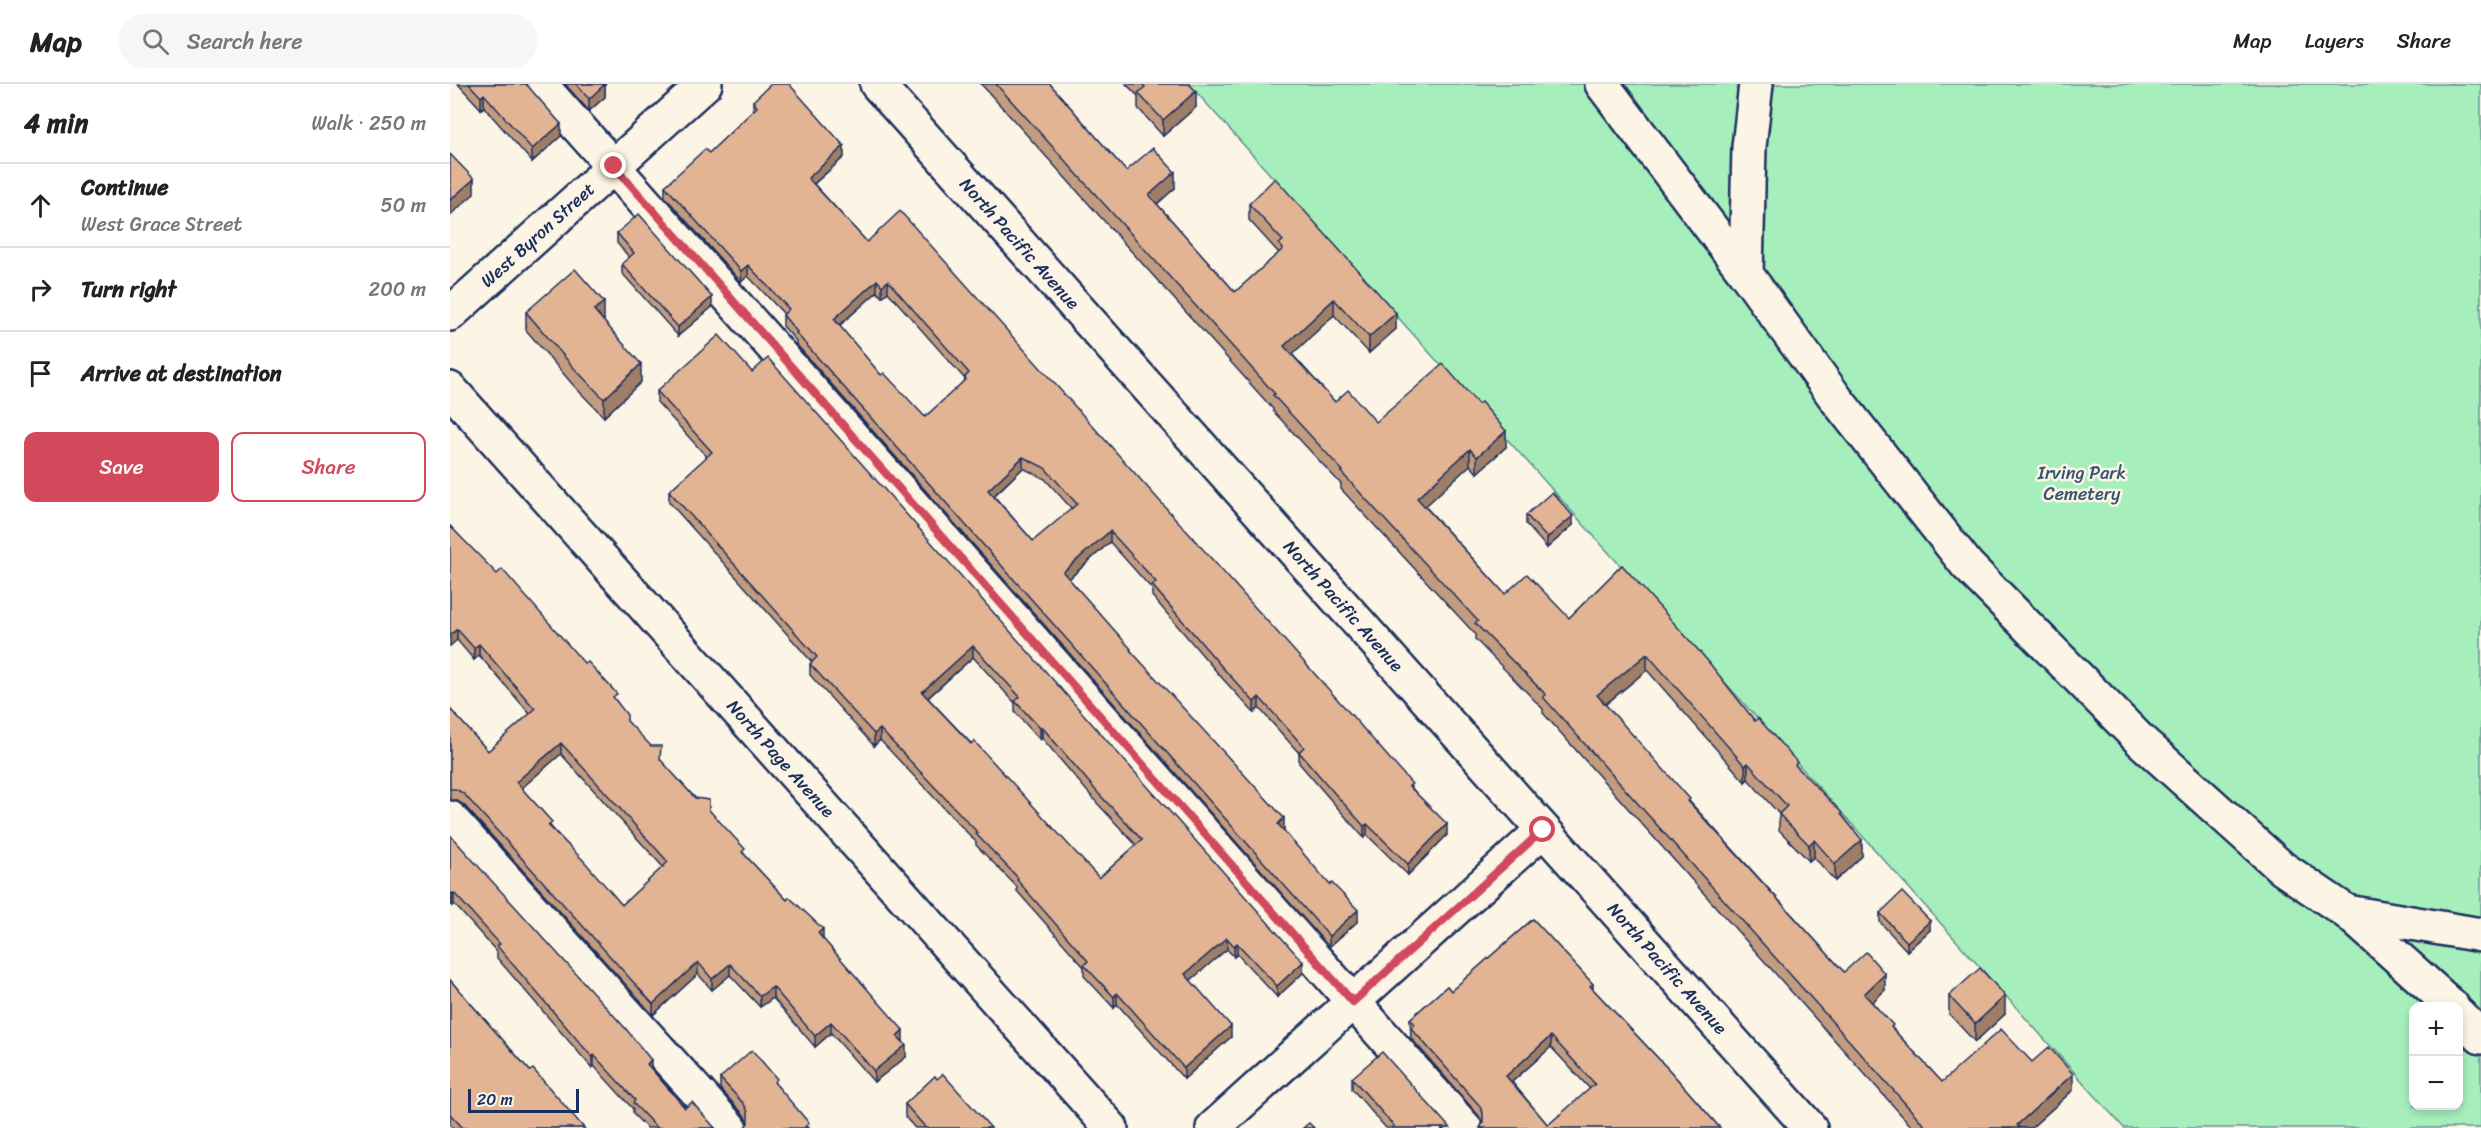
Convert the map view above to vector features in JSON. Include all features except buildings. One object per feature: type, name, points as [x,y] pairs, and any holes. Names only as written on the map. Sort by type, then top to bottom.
[{"type":"street","points":[[540,84],[1465,1128]]},
{"type":"street","name":"West Byron Street","points":[[450,314],[705,84]]},
{"type":"street","name":"North Pacific Avenue","points":[[877,84],[1810,1128]]},
{"type":"street","points":[[1602,84],[1746,274],[1837,400],[1967,565],[2140,740],[2282,868],[2347,912],[2448,1002]]},
{"type":"street","points":[[1746,274],[1749,147],[1756,84]]},
{"type":"street","name":"North Page Avenue","points":[[450,389],[1111,1128]]},
{"type":"street","points":[[450,818],[730,1128]]},
{"type":"street","points":[[1213,1128],[1543,830]]},
{"type":"street","points":[[2347,912],[2481,935]]},
{"type":"street","points":[[2463,1019],[2481,1037]]},
{"type":"green space","name":"Irving Park Cemetery","points":[[1189,84],[2481,84],[2481,1128],[2124,1128]]},
{"type":"route","points":[[614,166],[1353,1002],[1543,830]]}]
